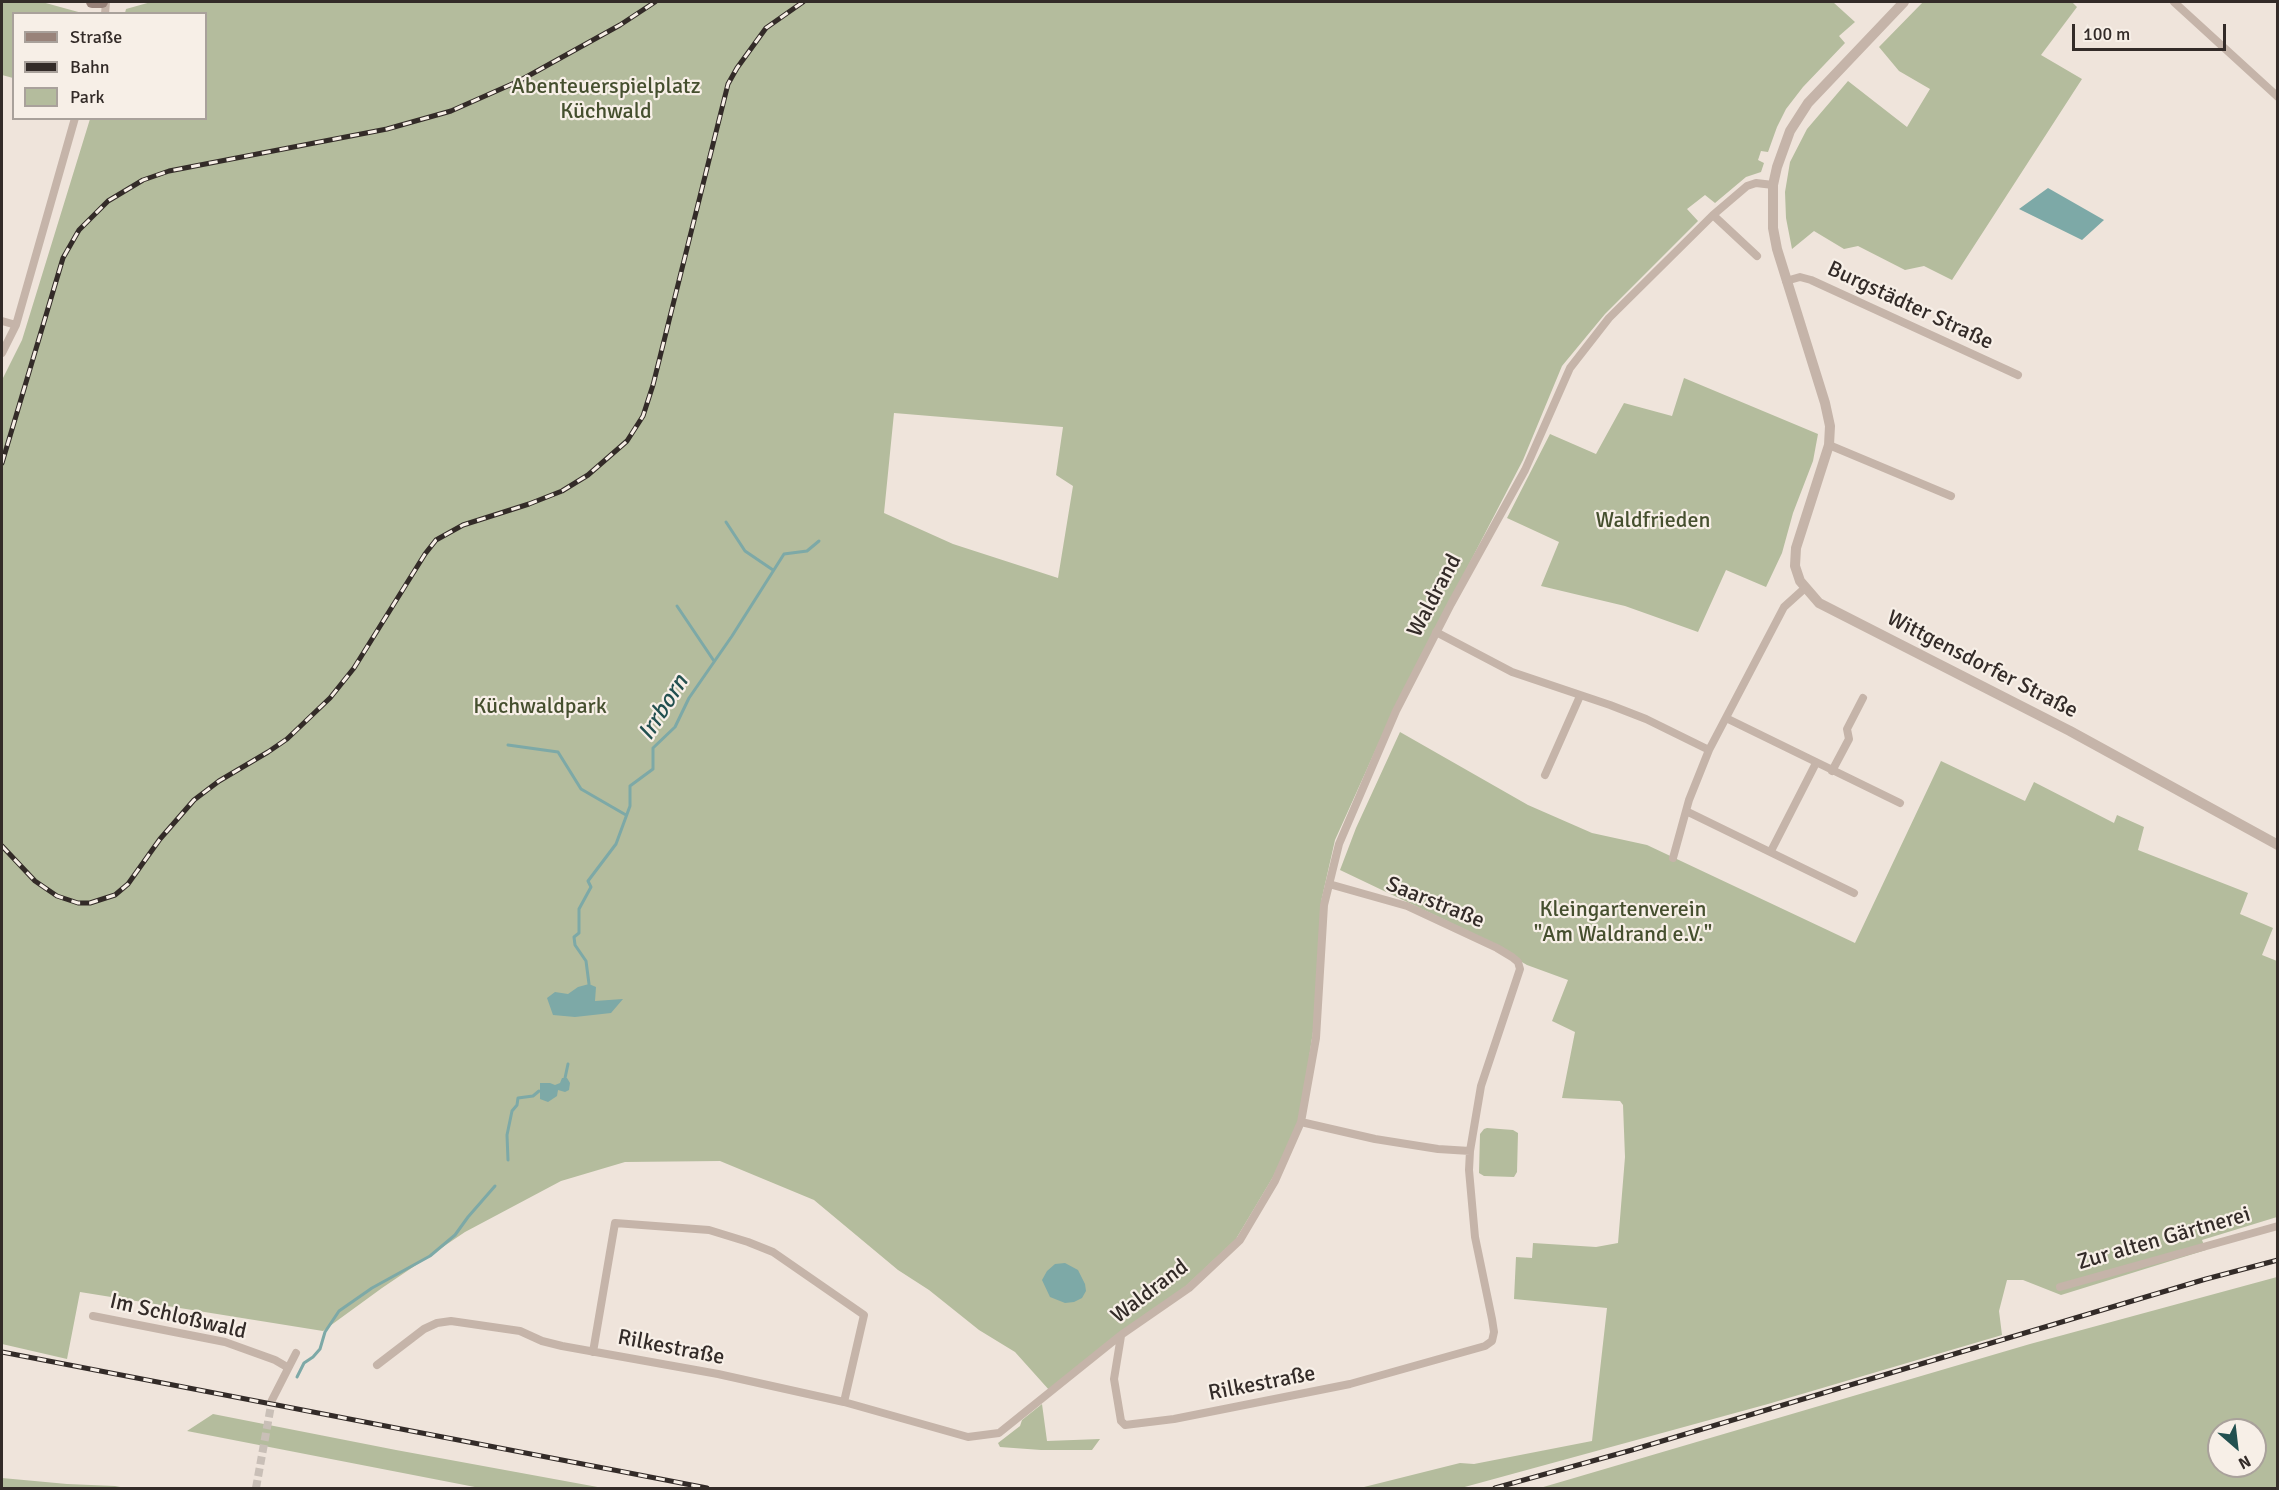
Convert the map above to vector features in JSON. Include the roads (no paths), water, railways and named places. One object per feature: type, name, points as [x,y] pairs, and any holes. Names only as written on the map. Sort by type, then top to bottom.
[{"type":"main road","points":[[92,2],[104,2]]},
{"type":"street","points":[[1673,858],[1686,811],[1709,750],[1784,607],[1805,588],[1795,566],[1796,548],[1829,445],[1830,426],[1825,403],[1786,281],[1773,228],[1773,185],[1779,160],[1790,131],[1808,103],[1904,2]]},
{"type":"street","points":[[2174,2],[2277,97]]},
{"type":"street","points":[[2,352],[16,325],[74,120]]},
{"type":"street","name":"Waldrand","points":[[968,1437],[999,1433],[1121,1335],[1190,1288],[1240,1240],[1275,1181],[1301,1122],[1316,1038],[1324,905],[1339,844],[1396,711],[1436,632],[1525,470],[1570,368],[1609,318],[1713,215],[1747,186],[1756,183],[1773,185]]},
{"type":"street","points":[[1713,215],[1756,256]]},
{"type":"street","name":"Burgstädter Straße","points":[[1786,281],[1800,277],[1810,280],[2018,375]]},
{"type":"street","points":[[2,321],[16,325]]},
{"type":"street","points":[[1829,445],[1952,496]]},
{"type":"street","name":"Wittgensdorfer Straße","points":[[1805,588],[1819,603],[2070,731],[2277,845]]},
{"type":"street","points":[[1436,632],[1512,672],[1646,719],[1709,750]]},
{"type":"street","points":[[1545,775],[1580,696]]},
{"type":"street","points":[[1832,771],[1849,739],[1847,729],[1863,698]]},
{"type":"street","points":[[1726,718],[1816,764],[1900,803]]},
{"type":"street","points":[[1771,851],[1816,764]]},
{"type":"street","points":[[1686,811],[1854,893]]},
{"type":"street","name":"Saarstraße","points":[[1329,884],[1407,906],[1497,948],[1518,962],[1520,969],[1481,1086],[1470,1151]]},
{"type":"street","points":[[1301,1122],[1438,1149],[1470,1151]]},
{"type":"street","name":"Rilkestraße","points":[[1121,1335],[1114,1378],[1121,1420],[1125,1425],[1174,1419],[1350,1384],[1485,1346],[1492,1341],[1494,1332],[1475,1237],[1469,1170],[1470,1151]]},
{"type":"street","points":[[593,1352],[615,1223],[709,1230],[773,1252],[864,1315],[844,1402]]},
{"type":"street","name":"Zur alten Gärtnerei","points":[[2060,1287],[2277,1226]]},
{"type":"street","name":"Im Schloßwald","points":[[93,1316],[225,1342],[275,1360],[287,1367]]},
{"type":"street","name":"Rilkestraße","points":[[377,1365],[424,1329],[437,1323],[451,1321],[520,1331],[542,1341],[718,1374],[844,1402],[968,1437]]},
{"type":"street","points":[[272,1400],[296,1353]]},
{"type":"water","points":[[2048,188],[2104,220],[2082,240],[2019,209]]},
{"type":"water","points":[[589,984],[596,987],[595,1001],[623,999],[611,1013],[575,1017],[553,1015],[547,998],[555,992],[568,994],[578,987]]},
{"type":"water","points":[[562,1078],[567,1078],[570,1083],[569,1090],[565,1092],[558,1090],[557,1096],[548,1102],[540,1099],[540,1083],[555,1085],[560,1083]]},
{"type":"water","points":[[1065,1263],[1078,1270],[1085,1284],[1086,1291],[1082,1298],[1074,1302],[1065,1303],[1050,1297],[1042,1280],[1055,1264]]},
{"type":"waterway","points":[[726,522],[745,551],[773,570]]},
{"type":"waterway","name":"Irrborn","points":[[589,984],[586,961],[575,945],[574,937],[579,933],[579,909],[591,887],[588,881],[616,844],[630,806],[630,786],[653,769],[653,748],[675,727],[689,698],[784,554],[807,551],[819,541]]},
{"type":"waterway","points":[[677,606],[714,661]]},
{"type":"waterway","points":[[508,745],[558,752],[581,789],[626,815]]},
{"type":"waterway","points":[[565,1078],[568,1064]]},
{"type":"waterway","name":"Irrborn","points":[[508,1160],[507,1135],[512,1111],[517,1105],[518,1098],[533,1096],[539,1091]]},
{"type":"waterway","points":[[297,1377],[304,1363],[320,1349],[325,1332],[339,1311],[372,1288],[430,1256],[455,1235],[495,1186]]},
{"type":"tunnel","points":[[256,1488],[272,1400]]},
{"type":"railway","points":[[2,463],[63,258],[79,230],[108,201],[143,180],[169,171],[387,129],[451,111],[519,81],[620,25],[655,2]]},
{"type":"railway","points":[[2,846],[35,881],[57,896],[78,903],[90,903],[115,895],[128,884],[160,839],[194,800],[219,781],[287,739],[330,698],[354,668],[436,540],[463,525],[562,491],[588,475],[627,441],[643,416],[653,385],[728,84],[766,28],[803,2]]},
{"type":"railway","points":[[1495,1488],[1632,1450],[2206,1279],[2278,1260]]},
{"type":"railway","points":[[2,1352],[707,1488]]},
{"type":"park label","name":"Abenteuerspielplatz Küchwald","points":[[606,100]]},
{"type":"park label","name":"Waldfrieden","points":[[1653,521]]},
{"type":"park label","name":"Küchwaldpark","points":[[540,707]]},
{"type":"park label","name":"Kleingartenverein \"Am Waldrand e.V.\"","points":[[1623,922]]}]
